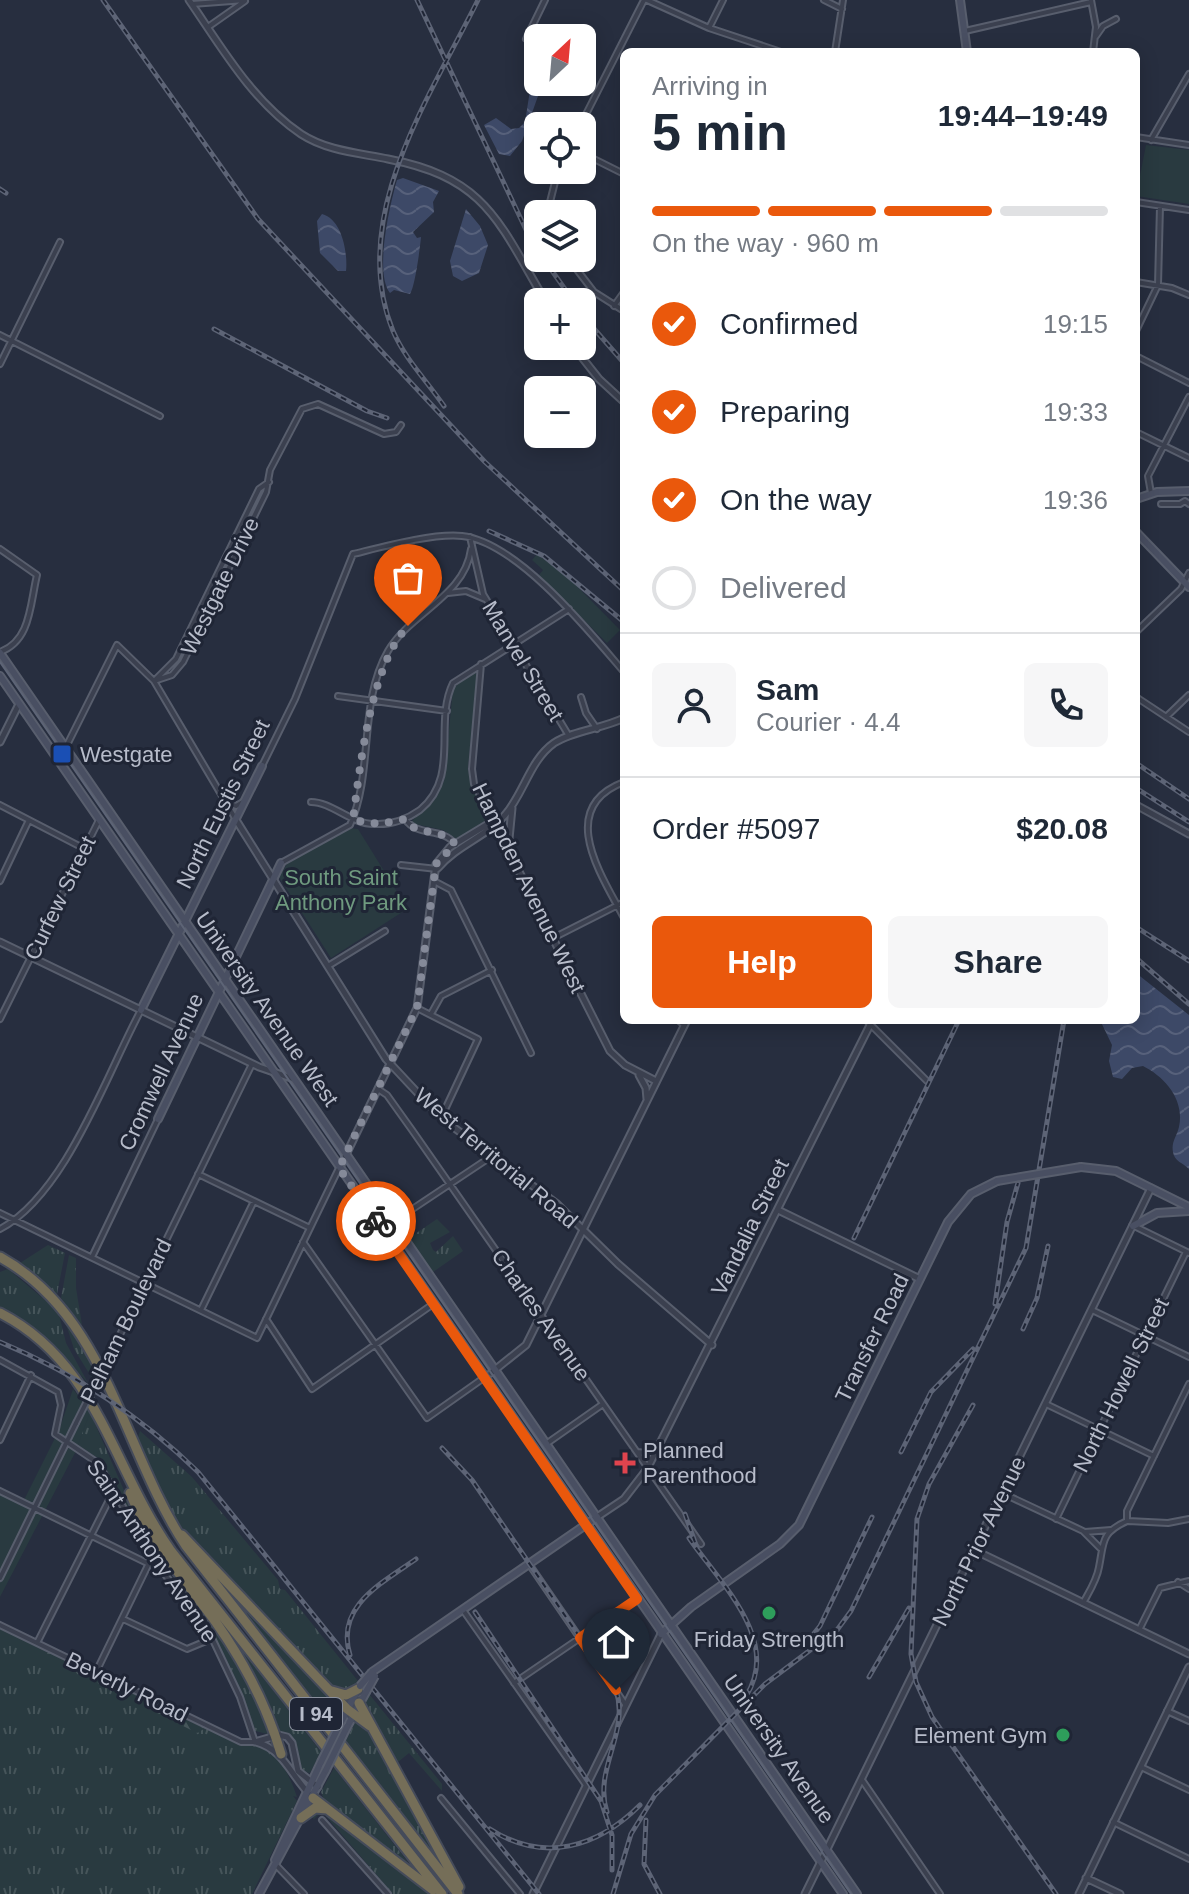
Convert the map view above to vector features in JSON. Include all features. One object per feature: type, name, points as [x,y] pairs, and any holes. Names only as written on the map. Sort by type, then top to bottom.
[{"type":"highway","name":"I 94","points":[[0,1257],[42,1285],[78,1327],[151,1486],[176,1531],[460,1894]]},
{"type":"highway","name":"I 94","points":[[0,1313],[41,1338],[69,1366],[152,1523],[171,1551],[441,1894]]},
{"type":"highway","points":[[123,1466],[125,1480],[150,1535],[227,1639],[262,1701],[281,1754]]},
{"type":"highway","points":[[176,1531],[190,1540],[350,1712],[370,1726]]},
{"type":"highway","points":[[320,1679],[339,1694],[361,1689]]},
{"type":"highway","points":[[359,1703],[460,1894]]},
{"type":"highway","points":[[310,1795],[441,1894]]},
{"type":"highway","points":[[301,1818],[315,1808],[327,1809]]},
{"type":"main road","points":[[960,0],[966,48]]},
{"type":"main road","points":[[1140,497],[1151,493],[1186,492]]},
{"type":"main road","points":[[1140,536],[1187,585]]},
{"type":"main road","name":"University Avenue West","points":[[0,653],[393,1222],[586,1524],[661,1634]]},
{"type":"main road","name":"University Avenue West","points":[[0,676],[433,1304],[546,1444],[671,1625]]},
{"type":"main road","name":"North Eustis Street","points":[[144,1012],[178,935],[262,766]]},
{"type":"main road","name":"Cromwell Avenue","points":[[158,1119],[281,863]]},
{"type":"main road","name":"Transfer Road","points":[[661,1634],[780,1544],[799,1525],[958,1207],[978,1189],[997,1181],[1081,1167],[1109,1169],[1189,1209]]},
{"type":"main road","points":[[1133,1226],[1157,1213],[1189,1209]]},
{"type":"main road","name":"Vandalia Street","points":[[350,1712],[361,1689],[374,1674],[597,1517]]},
{"type":"main road","name":"University Avenue","points":[[671,1625],[857,1894]]},
{"type":"main road","name":"University Avenue","points":[[661,1634],[843,1894]]},
{"type":"main road","name":"Vandalia Street","points":[[350,1712],[359,1703],[361,1689]]},
{"type":"main road","points":[[274,1863],[301,1818],[321,1762],[342,1720],[350,1712]]},
{"type":"main road","points":[[314,1785],[326,1770],[347,1727],[350,1712]]},
{"type":"main road","points":[[259,1894],[310,1795]]},
{"type":"street","points":[[190,2],[245,0],[208,27]]},
{"type":"street","points":[[533,24],[545,0]]},
{"type":"street","points":[[620,48],[646,0],[709,28],[769,48]]},
{"type":"street","points":[[709,28],[723,0]]},
{"type":"street","points":[[824,0],[842,9]]},
{"type":"street","points":[[836,48],[843,0]]},
{"type":"street","points":[[964,31],[1091,1],[1094,48]]},
{"type":"street","points":[[190,2],[255,93],[299,132],[324,146],[425,166],[445,174],[487,206],[538,288]]},
{"type":"street","points":[[1095,38],[1103,26],[1116,19]]},
{"type":"street","points":[[587,112],[620,49]]},
{"type":"street","points":[[614,60],[620,62]]},
{"type":"street","points":[[1151,140],[1189,74]]},
{"type":"street","points":[[1140,138],[1189,145]]},
{"type":"street","points":[[596,160],[620,172]]},
{"type":"street","points":[[1140,203],[1189,210]]},
{"type":"street","points":[[1140,323],[1158,285],[1160,206]]},
{"type":"street","points":[[0,364],[60,242]]},
{"type":"street","points":[[579,272],[594,292],[620,309]]},
{"type":"street","points":[[1140,283],[1189,295]]},
{"type":"street","points":[[614,306],[620,298]]},
{"type":"street","points":[[0,335],[160,416]]},
{"type":"street","points":[[1140,358],[1189,383]]},
{"type":"street","points":[[584,360],[620,398]]},
{"type":"street","points":[[1151,493],[1148,476],[1189,397]]},
{"type":"street","name":"Westgate Drive","points":[[154,681],[172,675],[183,662],[270,481],[270,470],[298,414],[306,406],[325,406],[380,433],[393,433],[401,425]]},
{"type":"street","points":[[1140,434],[1189,458]]},
{"type":"street","points":[[1161,504],[1187,502],[1186,492]]},
{"type":"street","points":[[470,537],[505,553],[569,609],[620,667]]},
{"type":"street","name":"Manvel Street","points":[[470,537],[478,581],[487,601],[569,736]]},
{"type":"street","name":"North Eustis Street","points":[[262,766],[295,699],[349,558],[359,552],[440,538],[470,537]]},
{"type":"street","points":[[0,549],[37,575],[24,634],[0,653]]},
{"type":"street","points":[[353,820],[381,664],[395,640],[463,575],[471,549]]},
{"type":"street","points":[[1140,628],[1187,585],[1189,573]]},
{"type":"street","points":[[445,593],[466,591],[487,601]]},
{"type":"street","points":[[311,802],[353,820],[379,824],[405,819],[427,803],[441,779],[447,711],[453,683],[569,609]]},
{"type":"street","points":[[59,761],[117,645],[154,681],[236,820]]},
{"type":"street","name":"Hampden Avenue West","points":[[481,664],[472,769],[474,784],[610,1051],[636,1071],[656,1081]]},
{"type":"street","points":[[1166,717],[1189,695]]},
{"type":"street","points":[[338,696],[447,711]]},
{"type":"street","points":[[581,697],[586,713],[597,729]]},
{"type":"street","points":[[1140,700],[1189,732]]},
{"type":"street","points":[[0,742],[19,704]]},
{"type":"street","points":[[0,1213],[257,1338],[417,1008],[434,881],[441,856],[488,824],[495,824],[513,804],[545,751],[569,736],[620,720]]},
{"type":"street","points":[[620,785],[599,798],[589,818],[589,846],[620,911]]},
{"type":"street","points":[[224,800],[236,806],[247,799]]},
{"type":"street","points":[[508,850],[513,804]]},
{"type":"street","points":[[0,805],[85,849]]},
{"type":"street","points":[[1140,807],[1189,834]]},
{"type":"street","points":[[405,819],[414,829],[444,834],[456,846]]},
{"type":"street","points":[[0,881],[29,820]]},
{"type":"street","name":"Curfew Street","points":[[0,1019],[99,820]]},
{"type":"street","name":"West Territorial Road","points":[[236,820],[390,1064],[441,1118],[556,1203],[712,1345]]},
{"type":"street","name":"Cromwell Avenue","points":[[281,863],[347,829],[353,820]]},
{"type":"street","points":[[401,865],[437,869]]},
{"type":"street","points":[[434,881],[451,890],[531,1053]]},
{"type":"street","points":[[553,938],[620,904]]},
{"type":"street","points":[[328,966],[385,931]]},
{"type":"street","points":[[0,942],[252,1064],[295,1079]]},
{"type":"street","points":[[431,1014],[441,996],[492,970]]},
{"type":"street","points":[[417,1008],[478,1039],[441,1118]]},
{"type":"street","name":"North Eustis Street","points":[[0,1229],[15,1220],[44,1192],[65,1161],[144,1012]]},
{"type":"street","points":[[303,1242],[427,1418],[524,1349],[685,1024]]},
{"type":"street","name":"Vandalia Street","points":[[597,1517],[624,1499],[647,1469],[712,1345],[867,1024]]},
{"type":"street","points":[[870,1024],[927,1081]]},
{"type":"street","name":"Pelham Boulevard","points":[[0,1578],[252,1064]]},
{"type":"street","points":[[636,1071],[646,1087],[646,1102]]},
{"type":"street","name":"Charles Avenue","points":[[378,1089],[387,1095],[701,1544]]},
{"type":"street","name":"Cromwell Avenue","points":[[90,1256],[158,1119]]},
{"type":"street","points":[[393,1222],[492,1156]]},
{"type":"street","points":[[198,1174],[310,1228]]},
{"type":"street","name":"North Prior Avenue","points":[[805,1894],[1151,1188]]},
{"type":"street","points":[[201,1310],[254,1201]]},
{"type":"street","points":[[778,1210],[920,1279]]},
{"type":"street","points":[[1133,1226],[1188,1253]]},
{"type":"street","name":"North Howell Street","points":[[1056,1519],[1188,1253]]},
{"type":"street","points":[[266,1319],[312,1389],[433,1304]]},
{"type":"street","points":[[1092,1310],[1189,1357]]},
{"type":"street","name":"Saint Anthony Avenue","points":[[0,1360],[58,1392],[61,1405],[53,1430],[66,1443],[94,1459],[152,1557],[212,1638],[240,1697],[255,1742]]},
{"type":"street","points":[[0,1440],[31,1375]]},
{"type":"street","points":[[1127,1521],[1127,1511],[1189,1384]]},
{"type":"street","points":[[546,1444],[603,1404]]},
{"type":"street","points":[[1046,1404],[1154,1456]]},
{"type":"street","points":[[635,1451],[647,1453],[660,1444]]},
{"type":"street","points":[[0,1491],[149,1564]]},
{"type":"street","points":[[37,1643],[114,1491]]},
{"type":"street","points":[[1002,1493],[1083,1531],[1100,1548]]},
{"type":"street","points":[[1083,1531],[1111,1530],[1127,1521],[1168,1523],[1189,1519]]},
{"type":"street","points":[[1083,1603],[1099,1568],[1100,1548],[1111,1530]]},
{"type":"street","points":[[974,1550],[1189,1654]]},
{"type":"street","points":[[96,1672],[152,1557]]},
{"type":"street","points":[[528,1564],[625,1704]]},
{"type":"street","points":[[1139,1630],[1160,1588],[1189,1581]]},
{"type":"street","points":[[1178,1582],[1189,1589]]},
{"type":"street","points":[[514,1683],[637,1599]]},
{"type":"street","points":[[463,1610],[586,1785]]},
{"type":"street","points":[[123,1619],[187,1649],[212,1638]]},
{"type":"street","name":"Beverly Road","points":[[0,1625],[241,1742],[255,1742]]},
{"type":"street","points":[[533,1894],[661,1634]]},
{"type":"street","points":[[1079,1894],[1189,1667]]},
{"type":"street","points":[[1167,1711],[1189,1721]]},
{"type":"street","points":[[255,1742],[276,1735],[291,1741],[298,1771],[314,1785]]},
{"type":"street","points":[[255,1742],[269,1745],[281,1754],[288,1771],[310,1795]]},
{"type":"street","points":[[1140,1766],[1189,1790]]},
{"type":"street","points":[[862,1780],[940,1894]]},
{"type":"street","points":[[441,1798],[520,1894]]},
{"type":"street","points":[[322,1820],[388,1894]]},
{"type":"street","points":[[1113,1822],[1189,1859]]},
{"type":"street","points":[[274,1863],[304,1894]]},
{"type":"street","points":[[1086,1878],[1120,1894]]},
{"type":"green space","points":[[1146,145],[1189,150],[1189,204],[1140,197],[1140,176]]},
{"type":"green space","points":[[537,554],[568,577],[620,630],[607,643],[539,575],[543,570],[532,560]]},
{"type":"green space","points":[[474,671],[477,675],[468,769],[473,789],[488,819],[458,840],[443,830],[410,823],[433,800],[444,781],[453,688]]},
{"type":"green space","name":"South Saint Anthony Park","points":[[350,828],[358,829],[404,903],[401,905],[404,911],[331,958],[279,877],[288,862]]},
{"type":"green space","points":[[437,1219],[450,1232],[430,1243],[433,1250],[436,1252],[453,1236],[463,1251],[433,1272],[409,1238]]},
{"type":"green space","points":[[48,1245],[65,1253],[57,1294],[20,1263]]},
{"type":"green space","points":[[69,1255],[76,1258],[76,1288],[82,1325],[61,1298]]},
{"type":"green space","points":[[8,1269],[58,1311],[66,1343],[88,1383],[47,1338],[0,1307],[0,1272]]},
{"type":"green space","points":[[64,1318],[95,1371],[92,1378],[74,1349]]},
{"type":"green space","points":[[73,1389],[90,1412],[75,1453],[0,1597],[0,1494],[22,1504],[59,1430]]},
{"type":"green space","points":[[89,1410],[133,1511],[131,1513],[101,1460],[75,1443],[74,1439]]},
{"type":"green space","points":[[140,1431],[192,1477],[278,1580],[280,1589],[285,1590],[358,1681],[349,1691],[336,1691],[278,1627],[194,1544],[156,1481],[137,1441]]},
{"type":"green space","points":[[204,1560],[340,1706],[341,1712],[334,1726]]},
{"type":"green space","points":[[191,1594],[235,1661],[262,1714],[270,1732],[268,1734],[255,1731],[225,1656],[186,1598]]},
{"type":"green space","points":[[0,1628],[204,1729],[197,1733],[0,1634]]},
{"type":"green space","points":[[224,1628],[321,1752],[310,1773],[300,1770],[291,1738],[276,1733]]},
{"type":"green space","points":[[0,1629],[242,1745],[262,1746],[273,1752],[286,1771],[297,1801],[252,1894],[0,1894]]},
{"type":"green space","points":[[369,1694],[442,1784],[442,1791],[409,1753],[398,1762],[434,1835],[365,1705]]},
{"type":"green space","points":[[356,1721],[369,1733],[437,1857],[345,1742]]},
{"type":"green space","points":[[334,1768],[414,1870],[325,1802],[321,1792]]},
{"type":"green space","points":[[324,1812],[432,1894],[393,1894],[325,1815],[319,1814],[314,1819],[311,1816]]},
{"type":"water","points":[[529,96],[538,96],[532,112],[527,112]]},
{"type":"water","points":[[496,118],[511,129],[519,128],[524,123],[522,141],[510,156],[499,154],[484,125]]},
{"type":"water","points":[[403,178],[439,191],[433,202],[434,212],[413,232],[417,238],[421,237],[410,294],[394,290],[390,293],[383,270],[391,205],[397,180]]},
{"type":"water","points":[[466,209],[480,226],[488,245],[479,273],[462,281],[453,276],[450,261]]},
{"type":"water","points":[[322,214],[339,229],[345,246],[346,271],[338,271],[320,253],[317,221]]},
{"type":"water","points":[[1140,976],[1189,1015],[1189,1169],[1174,1155],[1173,1145],[1180,1117],[1172,1090],[1159,1076],[1143,1066],[1132,1068],[1122,1079],[1113,1077],[1109,1061],[1112,1045],[1102,1024],[1140,1024]]},
{"type":"tram line","points":[[0,662],[851,1894]]},
{"type":"railway","points":[[103,0],[258,219],[485,462],[620,587]]},
{"type":"railway","points":[[417,0],[524,225]]},
{"type":"railway","points":[[444,406],[393,331],[381,288],[380,245],[387,202],[400,159],[478,0]]},
{"type":"railway","points":[[0,189],[6,193]]},
{"type":"railway","points":[[553,272],[564,288]]},
{"type":"railway","points":[[214,329],[367,411],[387,418]]},
{"type":"railway","points":[[596,331],[620,358]]},
{"type":"railway","points":[[489,531],[544,556],[620,619]]},
{"type":"railway","points":[[1140,766],[1189,799]]},
{"type":"railway","points":[[1140,791],[1189,822]]},
{"type":"railway","points":[[1140,930],[1189,961]]},
{"type":"railway","points":[[1140,961],[1189,1004]]},
{"type":"railway","points":[[854,1238],[957,1024]]},
{"type":"railway","points":[[613,1894],[631,1834],[655,1795],[765,1684],[837,1630],[851,1611],[1026,1248],[1063,1024]]},
{"type":"railway","points":[[995,1304],[1007,1222],[1018,1183]]},
{"type":"railway","points":[[1023,1329],[1037,1298],[1048,1246]]},
{"type":"railway","points":[[0,1342],[54,1367],[105,1397],[153,1432],[198,1472],[539,1894]]},
{"type":"railway","points":[[901,1452],[931,1392],[973,1349]]},
{"type":"railway","points":[[973,1405],[929,1484],[917,1519],[911,1654],[916,1682],[932,1717],[1056,1894]]},
{"type":"railway","points":[[442,1448],[472,1480],[616,1690],[619,1721],[604,1781],[607,1812]]},
{"type":"railway","points":[[685,1514],[697,1548]]},
{"type":"railway","points":[[803,1647],[820,1626],[872,1517]]},
{"type":"railway","points":[[689,1538],[730,1593],[752,1633],[756,1654],[755,1675],[746,1696]]},
{"type":"railway","points":[[350,1655],[347,1638],[355,1609],[376,1587],[416,1559]]},
{"type":"railway","points":[[869,1677],[909,1608]]},
{"type":"railway","points":[[475,1612],[601,1801],[612,1835],[612,1870]]},
{"type":"railway","points":[[490,1829],[530,1846],[570,1846],[606,1831],[640,1805]]},
{"type":"railway","points":[[646,1820],[644,1864],[660,1894]]},
{"type":"way so far","points":[[376,1221],[339,1168],[417,1008],[436,864],[445,851],[455,844],[444,834],[414,829],[405,819],[379,824],[353,820],[381,664],[395,640],[408,626]]},
{"type":"place","name":"Westgate","points":[[62,754]]},
{"type":"place","name":"Planned Parenthood","points":[[625,1463]]},
{"type":"place","name":"Friday Strength","points":[[769,1613]]},
{"type":"place","name":"Element Gym","points":[[1063,1735]]},
{"type":"route","points":[[376,1221],[637,1599],[580,1638],[616,1690]]}]
